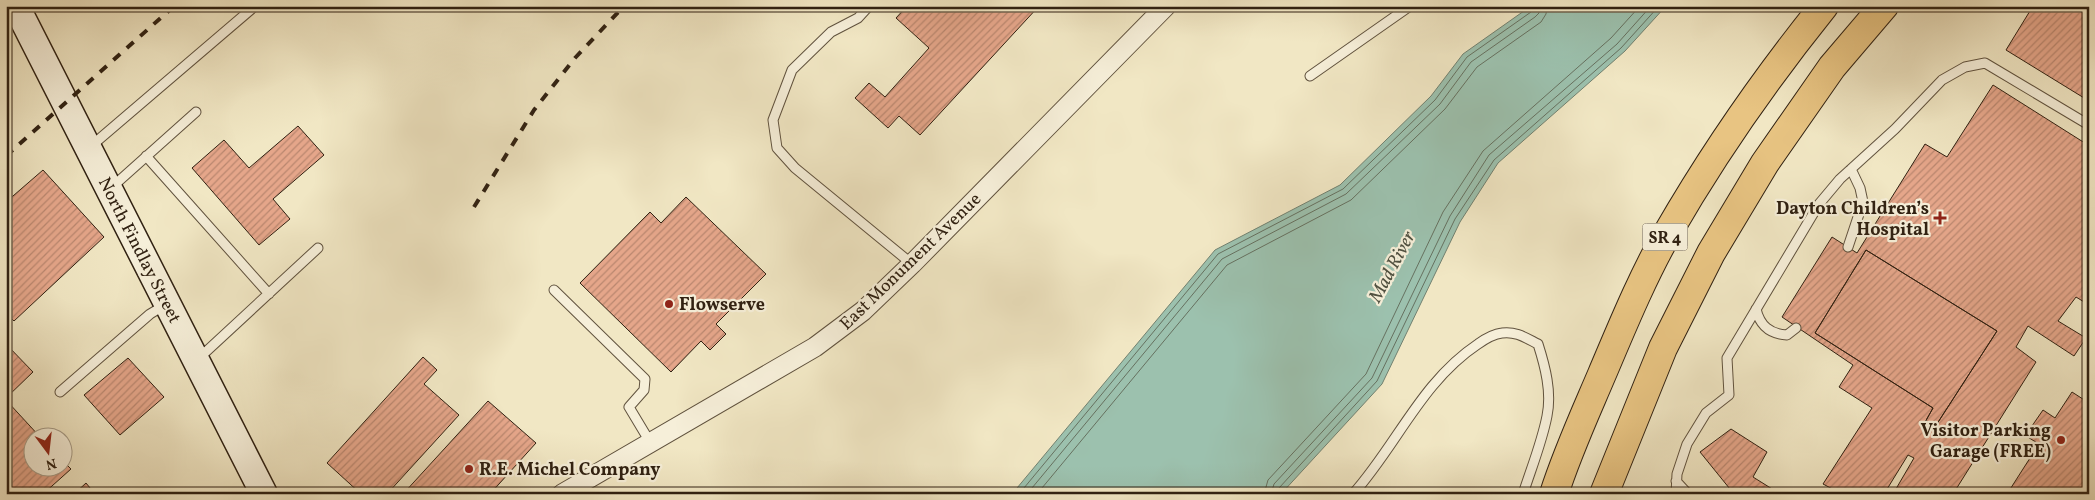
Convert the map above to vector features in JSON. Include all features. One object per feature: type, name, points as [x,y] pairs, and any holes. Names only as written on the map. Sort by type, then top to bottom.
[{"type":"highway","name":"SR 4","points":[[1554,494],[1564,464],[1625,318],[1667,235],[1722,145],[1794,44],[1824,6]]},
{"type":"highway","name":"SR 4","points":[[1604,494],[1662,348],[1711,253],[1764,163],[1832,68],[1884,6]]},
{"type":"main road","name":"North Findlay Street","points":[[13,9],[88,149],[264,494]]},
{"type":"street","name":"East Monument Avenue","points":[[562,494],[815,347],[863,311],[912,264],[1166,6]]},
{"type":"lane","points":[[88,149],[255,6]]},
{"type":"lane","points":[[869,6],[858,18],[831,32],[792,70],[773,120],[778,148],[795,168],[912,264]]},
{"type":"lane","points":[[1310,76],[1410,6]]},
{"type":"lane","points":[[1676,494],[1677,474],[1687,444],[1706,413],[1729,395],[1727,358],[1819,204],[1851,169],[1895,129],[1942,80],[1965,66],[1986,63],[2089,125]]},
{"type":"lane","points":[[109,190],[196,112]]},
{"type":"lane","points":[[146,156],[269,294]]},
{"type":"lane","points":[[1848,247],[1863,202],[1860,188],[1851,169]]},
{"type":"lane","points":[[196,361],[318,248]]},
{"type":"lane","points":[[554,290],[645,379],[644,390],[629,407],[650,442]]},
{"type":"lane","points":[[60,392],[150,314],[167,303]]},
{"type":"lane","points":[[1756,309],[1758,317],[1770,331],[1787,335],[1796,328]]},
{"type":"lane","points":[[1353,494],[1384,456],[1411,412],[1448,368],[1469,350],[1490,336],[1511,332],[1538,344],[1548,385],[1548,416],[1523,494]]},
{"type":"lane","points":[[1676,481],[1688,494]]},
{"type":"water","name":"Mad River","points":[[1531,6],[1666,6],[1625,51],[1498,163],[1460,222],[1382,384],[1281,494],[1012,494],[1215,250],[1340,185],[1431,96],[1463,54]]},
{"type":"building","points":[[907,6],[1039,6],[920,135],[899,116],[888,128],[855,98],[869,83],[885,97],[929,48],[896,18]]},
{"type":"building","points":[[2033,6],[2089,6],[2089,101],[2006,50]]},
{"type":"building","name":"Dayton Children’s Hospital","points":[[1993,85],[2088,145],[2086,155],[2089,157],[2089,305],[2076,297],[2058,321],[2086,338],[2074,356],[2028,326],[2016,347],[2036,362],[1953,494],[1893,494],[1914,458],[1908,455],[1884,494],[1842,494],[1823,484],[1872,408],[1839,387],[1853,365],[1782,317],[1832,237],[1857,253],[1925,144],[1947,157]],"holes":[[[1866,250],[1997,331],[1933,430],[1924,424],[1933,408],[1815,333]]]},
{"type":"building","points":[[298,126],[324,155],[273,199],[290,219],[259,245],[192,168],[224,140],[249,168]]},
{"type":"building","points":[[43,170],[104,237],[14,321],[6,313],[6,202]]},
{"type":"building","name":"Flowserve","points":[[686,197],[766,274],[716,324],[726,334],[710,350],[701,341],[671,372],[580,283],[650,212],[661,223]]},
{"type":"building","points":[[1866,250],[1997,331],[1933,430],[1924,424],[1933,408],[1815,333]]},
{"type":"building","points":[[6,344],[33,372],[6,398]]},
{"type":"building","points":[[423,357],[437,370],[424,384],[459,415],[387,494],[361,494],[327,463]]},
{"type":"building","points":[[128,358],[164,397],[120,435],[84,395]]},
{"type":"building","name":"Visitor Parking Garage (FREE)","points":[[2072,392],[2089,403],[2089,494],[2007,494],[2039,444],[2026,436],[2034,423],[2043,410],[2055,418]]},
{"type":"building","points":[[6,400],[32,428],[22,428],[22,478],[61,478],[43,494],[6,494]]},
{"type":"building","name":"R.E. Michel Company","points":[[488,401],[536,443],[490,494],[403,494]]},
{"type":"building","points":[[1731,429],[1767,452],[1753,477],[1777,492],[1776,494],[1734,494],[1700,452]]},
{"type":"building","points":[[86,483],[95,494],[74,494]]},
{"type":"railway","points":[[6,156],[174,6]]},
{"type":"railway","points":[[474,207],[534,110],[575,58],[624,6]]},
{"type":"place","name":"Dayton Children’s Hospital","points":[[1940,218]]},
{"type":"place","name":"Flowserve","points":[[669,304]]},
{"type":"place","name":"Visitor Parking Garage (FREE)","points":[[2061,440]]},
{"type":"place","name":"R.E. Michel Company","points":[[469,469]]}]
